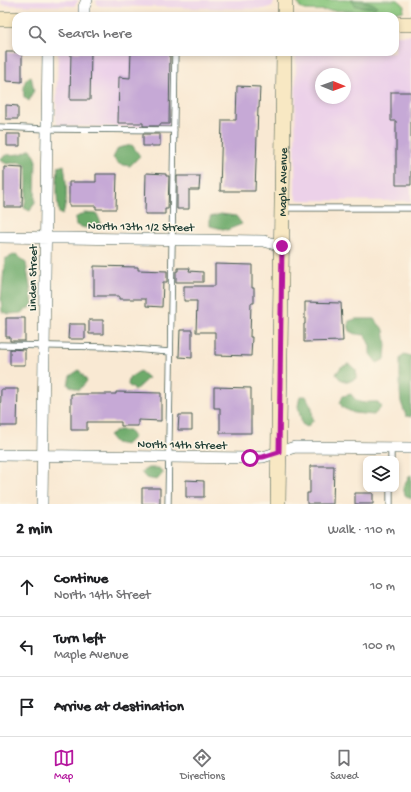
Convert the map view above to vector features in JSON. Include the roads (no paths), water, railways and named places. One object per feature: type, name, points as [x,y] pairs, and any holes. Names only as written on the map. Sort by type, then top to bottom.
[{"type":"main road","points":[[285,0],[285,12]]},
{"type":"main road","points":[[0,19],[12,19]]},
{"type":"main road","points":[[399,24],[411,24]]},
{"type":"main road","name":"Maple Avenue","points":[[278,504],[284,56]]},
{"type":"street","points":[[84,12],[87,0]]},
{"type":"street","name":"Linden Street","points":[[42,504],[48,56]]},
{"type":"street","name":"North 13th 1/2 Street","points":[[0,237],[264,241],[282,246]]},
{"type":"street","name":"North 14th Street","points":[[0,455],[250,458],[263,457],[295,447],[411,448]]},
{"type":"lane","points":[[168,504],[175,56]]},
{"type":"lane","points":[[0,127],[174,130]]},
{"type":"lane","points":[[282,208],[411,208]]},
{"type":"lane","points":[[0,345],[109,347],[170,352]]},
{"type":"lane","points":[[390,456],[391,447]]},
{"type":"lane","points":[[390,492],[390,504]]}]
